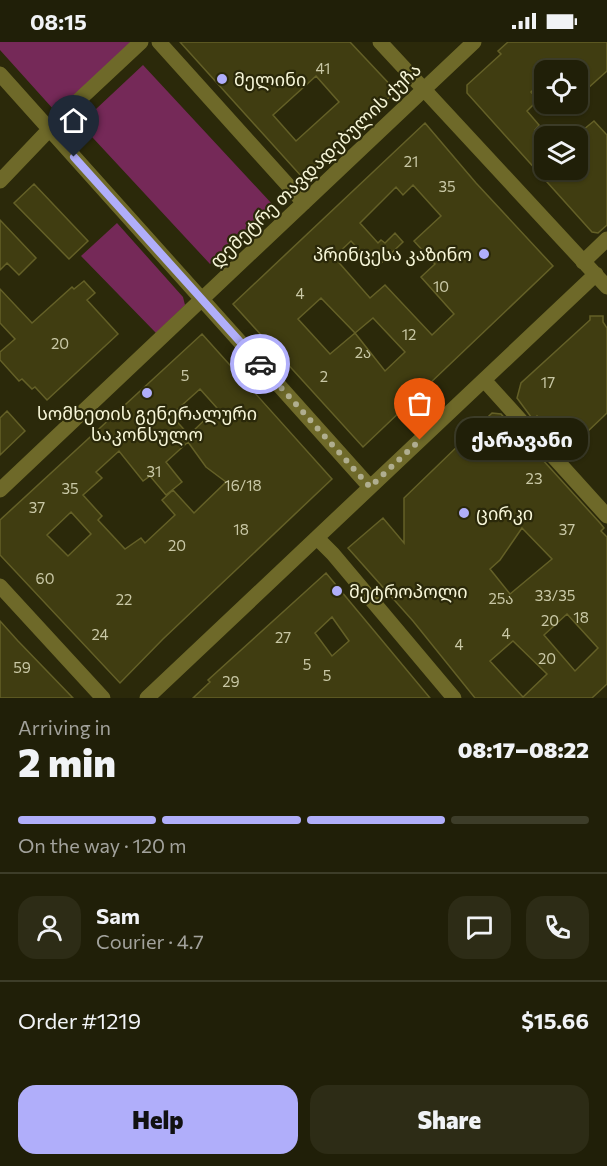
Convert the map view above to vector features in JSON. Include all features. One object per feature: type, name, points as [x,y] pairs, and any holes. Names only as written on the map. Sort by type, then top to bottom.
[{"type":"street","points":[[0,181],[65,113],[141,42]]},
{"type":"street","points":[[159,42],[304,203]]},
{"type":"street","points":[[380,42],[607,287]]},
{"type":"street","name":"დემეტრე თავდადებულის ქუჩა","points":[[0,490],[474,42]]},
{"type":"street","points":[[0,74],[370,487]]},
{"type":"street","points":[[584,262],[607,239]]},
{"type":"street","points":[[147,698],[596,274]]},
{"type":"street","points":[[484,380],[607,516]]},
{"type":"street","points":[[317,538],[454,698]]},
{"type":"street","points":[[0,586],[103,698]]},
{"type":"shaded area","points":[[0,42],[135,42],[61,109],[54,110],[0,50]]},
{"type":"shaded area","points":[[143,65],[273,205],[210,264],[80,124]]},
{"type":"shaded area","points":[[117,223],[183,297],[185,305],[156,333],[81,256]]},
{"type":"building","points":[[180,42],[350,42],[396,91],[302,177]],"holes":[[[316,76],[339,102],[296,141],[273,115]]]},
{"type":"building","points":[[508,42],[607,42],[607,71],[588,88],[588,60],[534,60],[534,89],[531,92],[534,95],[534,104],[527,111],[539,125],[534,126],[534,168],[467,93],[467,85],[501,54],[498,51]]},
{"type":"building","points":[[594,121],[607,135],[607,225],[598,233],[592,232],[545,180],[588,180],[588,126]]},
{"type":"building","points":[[425,123],[476,183],[553,266],[363,447],[233,304]],"holes":[[[413,185],[441,216],[414,241],[435,264],[421,277],[454,314],[432,335],[385,285],[370,298],[334,257],[351,241],[376,268],[403,242],[395,233],[385,243],[381,240],[378,243],[360,223],[396,187],[403,195]],[[321,298],[355,333],[330,354],[298,319]],[[373,318],[405,352],[385,371],[355,333]]]},
{"type":"building","points":[[34,184],[88,241],[69,259],[14,203]]},
{"type":"building","points":[[0,220],[36,258],[19,275],[7,263],[0,270]]},
{"type":"building","points":[[84,281],[95,293],[87,300],[118,334],[47,400],[35,387],[32,389],[22,379],[19,381],[0,360],[0,352],[15,339],[0,323],[0,289],[32,323],[72,287],[74,289]]},
{"type":"building","points":[[590,316],[603,316],[603,322],[607,328],[607,413],[586,433],[584,431],[566,446],[537,416],[534,421],[517,398],[521,383],[590,320]]},
{"type":"building","points":[[202,334],[332,479],[163,639],[120,683],[0,555],[0,520]],"holes":[[[200,389],[217,408],[189,435],[171,415]],[[188,442],[206,467],[226,482],[194,513],[173,490],[162,500],[175,515],[145,543],[141,538],[125,549],[98,520],[102,516],[83,495],[102,478],[96,472],[119,451],[143,481],[150,476],[166,495],[182,482],[166,462]],[[71,512],[91,534],[68,556],[47,535]]]},
{"type":"building","points":[[7,411],[25,431],[0,455],[0,418]]},
{"type":"building","points":[[492,413],[501,414],[604,528],[601,531],[607,537],[607,684],[592,698],[475,698],[413,621],[348,548],[383,518],[404,543],[404,498]],"holes":[[[522,528],[552,559],[510,594],[490,569],[500,560]],[[567,614],[598,648],[575,671],[544,635]],[[513,641],[547,674],[523,697],[490,661]]]},
{"type":"building","points":[[326,573],[430,698],[193,698],[210,682],[208,680]],"holes":[[[332,617],[349,641],[332,656],[315,633]]]},
{"type":"building","points":[[0,621],[18,641],[73,698],[0,698]]},
{"type":"way so far","points":[[260,364],[370,487],[420,440]]},
{"type":"place","name":"მელინი","points":[[222,79]]},
{"type":"place","name":"პრინცესა კაზინო","points":[[484,254]]},
{"type":"place","name":"სომხეთის გენერალური საკონსულო","points":[[147,393]]},
{"type":"place","name":"ქარავანი","points":[[420,440]]},
{"type":"place","name":"ცირკი","points":[[464,513]]},
{"type":"place","name":"მეტროპოლი","points":[[337,591]]},
{"type":"route","points":[[74,157],[260,364]]}]
